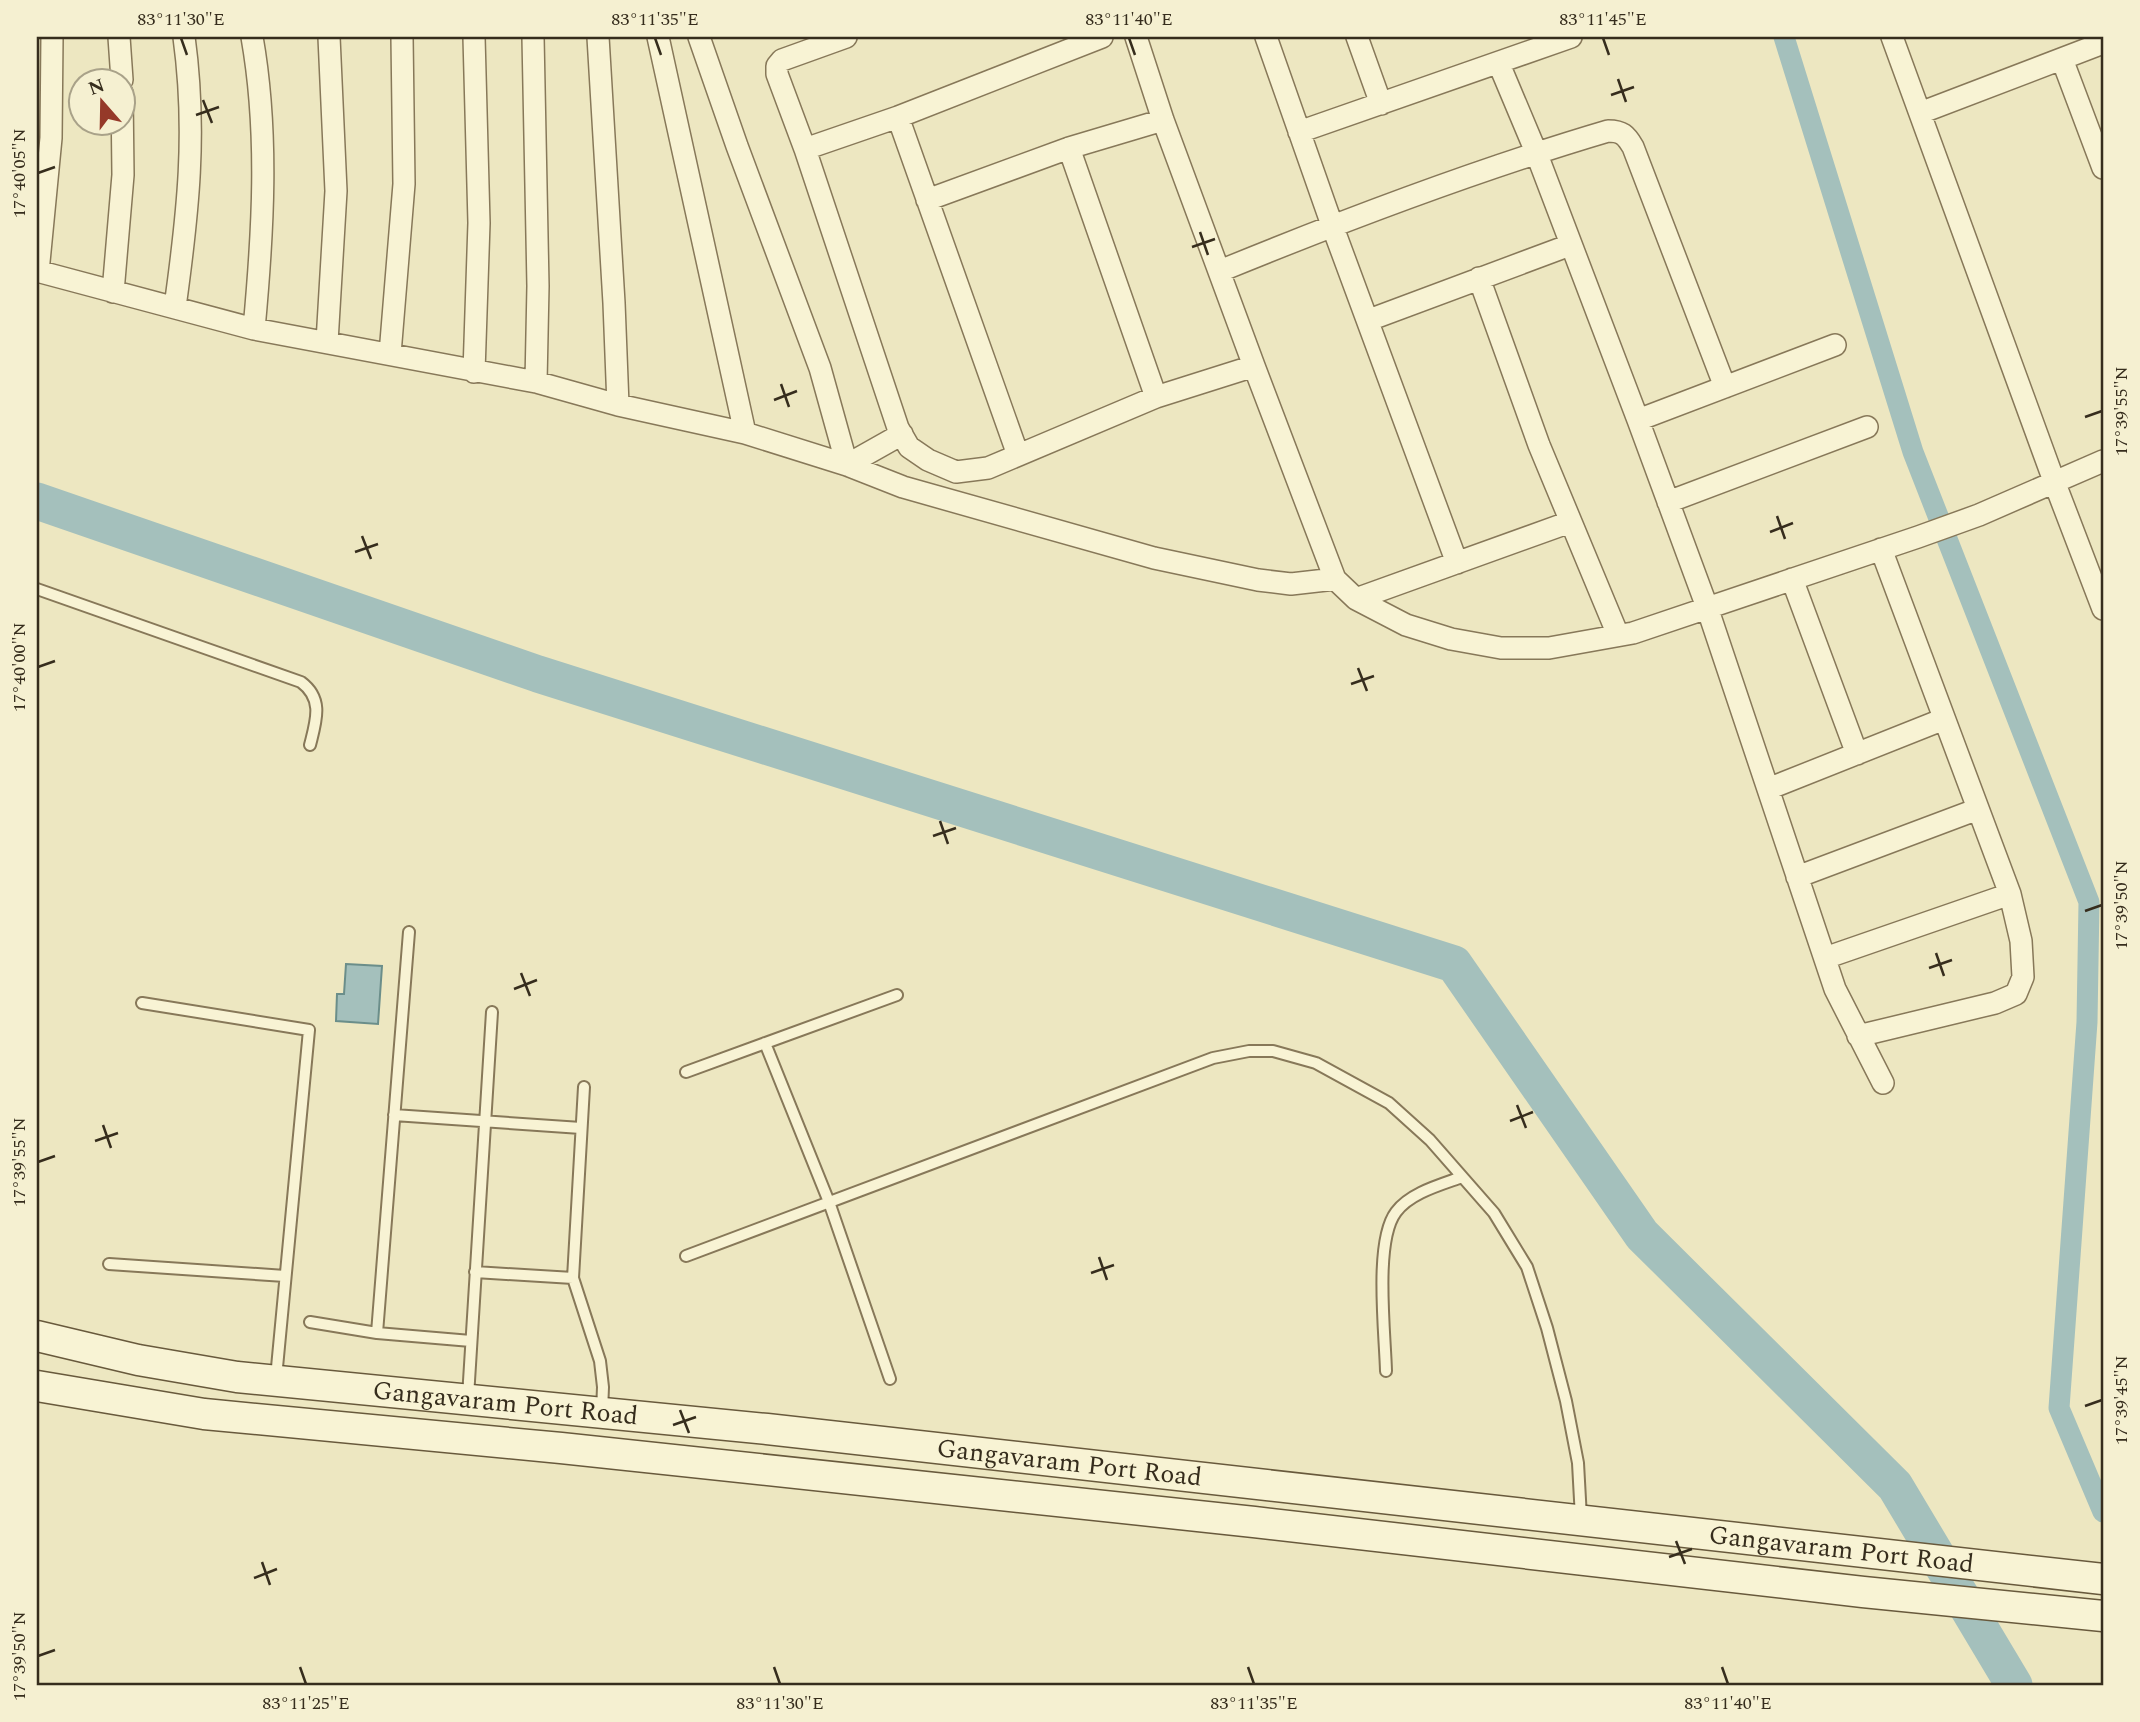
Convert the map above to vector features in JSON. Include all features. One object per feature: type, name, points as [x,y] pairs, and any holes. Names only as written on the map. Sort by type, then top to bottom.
[{"type":"street","points":[[52,37],[51,138],[37,271],[254,328],[536,382],[618,405],[745,433],[847,465],[903,487],[1154,558],[1258,580],[1291,584],[1335,579]]},
{"type":"street","points":[[119,37],[121,66]]},
{"type":"street","points":[[175,307],[188,216],[192,128],[184,37]]},
{"type":"street","points":[[252,37],[262,110],[261,253],[254,328]]},
{"type":"street","points":[[327,342],[336,191],[329,37]]},
{"type":"street","points":[[390,354],[404,184],[402,37]]},
{"type":"street","points":[[474,37],[480,223],[474,372]]},
{"type":"street","points":[[533,37],[538,286],[536,382]]},
{"type":"street","points":[[598,37],[618,405]]},
{"type":"street","points":[[657,37],[745,433]]},
{"type":"street","points":[[699,37],[820,368],[847,465]]},
{"type":"street","points":[[846,37],[782,60],[777,66],[777,74],[902,434],[909,447],[928,460],[956,472],[988,468],[1156,397],[1254,366]]},
{"type":"street","points":[[805,149],[898,117],[1102,37]]},
{"type":"street","points":[[1136,37],[1163,120],[1320,545],[1335,579],[1356,598],[1406,625],[1451,639],[1501,648],[1549,648],[1633,632],[1979,515],[2103,461]]},
{"type":"street","points":[[1266,37],[1332,225],[1457,563]]},
{"type":"street","points":[[1357,37],[1381,104]]},
{"type":"street","points":[[1299,132],[1571,37]]},
{"type":"street","points":[[1892,37],[2103,609]]},
{"type":"street","points":[[1920,113],[2103,43]]},
{"type":"street","points":[[2062,59],[2103,168]]},
{"type":"street","points":[[1499,64],[1536,152],[1639,420],[1707,607],[1835,989],[1883,1083]]},
{"type":"street","points":[[898,117],[1018,455]]},
{"type":"street","points":[[927,200],[1069,148],[1163,120]]},
{"type":"street","points":[[1220,271],[1332,225],[1536,152],[1608,131],[1618,131],[1625,135],[1633,147],[1726,387]]},
{"type":"street","points":[[113,292],[123,175],[123,136]]},
{"type":"street","points":[[1069,148],[1156,397]]},
{"type":"street","points":[[1369,320],[1570,244]]},
{"type":"street","points":[[1479,278],[1539,445],[1618,635]]},
{"type":"street","points":[[1639,420],[1835,345]]},
{"type":"street","points":[[1668,502],[1867,427]]},
{"type":"street","points":[[847,465],[902,434]]},
{"type":"street","points":[[1356,598],[1570,522]]},
{"type":"street","points":[[1858,1036],[1995,1003],[2016,994],[2023,977],[2010,894],[1881,549]]},
{"type":"street","points":[[1792,579],[1857,754]]},
{"type":"street","points":[[1768,789],[1944,719]]},
{"type":"street","points":[[1797,877],[1978,809]]},
{"type":"street","points":[[1825,958],[2010,894]]},
{"type":"street","name":"Gangavaram Port Road","points":[[37,1336],[138,1360],[237,1377],[767,1429],[2103,1579]]},
{"type":"street","name":"Gangavaram Port Road","points":[[37,1386],[204,1414],[1240,1520],[1863,1592],[2103,1616]]},
{"type":"lane","points":[[37,589],[301,682],[311,689],[316,701],[317,720],[310,745]]},
{"type":"lane","points":[[377,1333],[409,932]]},
{"type":"lane","points":[[686,1072],[897,995]]},
{"type":"lane","points":[[142,1003],[309,1030],[276,1381]]},
{"type":"lane","points":[[468,1400],[492,1012]]},
{"type":"lane","points":[[765,1044],[829,1202],[890,1379]]},
{"type":"lane","points":[[685,1256],[1213,1058],[1249,1051],[1273,1051],[1316,1063],[1389,1103],[1430,1140],[1494,1213],[1527,1267],[1547,1328],[1566,1401],[1578,1463],[1581,1522]]},
{"type":"lane","points":[[584,1087],[573,1278],[600,1361],[602,1412]]},
{"type":"lane","points":[[394,1115],[581,1128]]},
{"type":"lane","points":[[1386,1371],[1382,1255],[1385,1233],[1397,1211],[1423,1192],[1462,1177]]},
{"type":"lane","points":[[109,1264],[285,1276]]},
{"type":"lane","points":[[475,1272],[573,1278]]},
{"type":"lane","points":[[310,1322],[377,1333],[471,1341]]},
{"type":"water","points":[[346,964],[382,966],[378,1024],[336,1021],[337,994],[344,994]]},
{"type":"waterway","points":[[1784,37],[1913,452],[2089,902],[2087,1022],[2059,1408],[2103,1512]]},
{"type":"waterway","points":[[37,501],[538,674],[1454,964],[1642,1235],[1895,1486],[2014,1685]]}]
